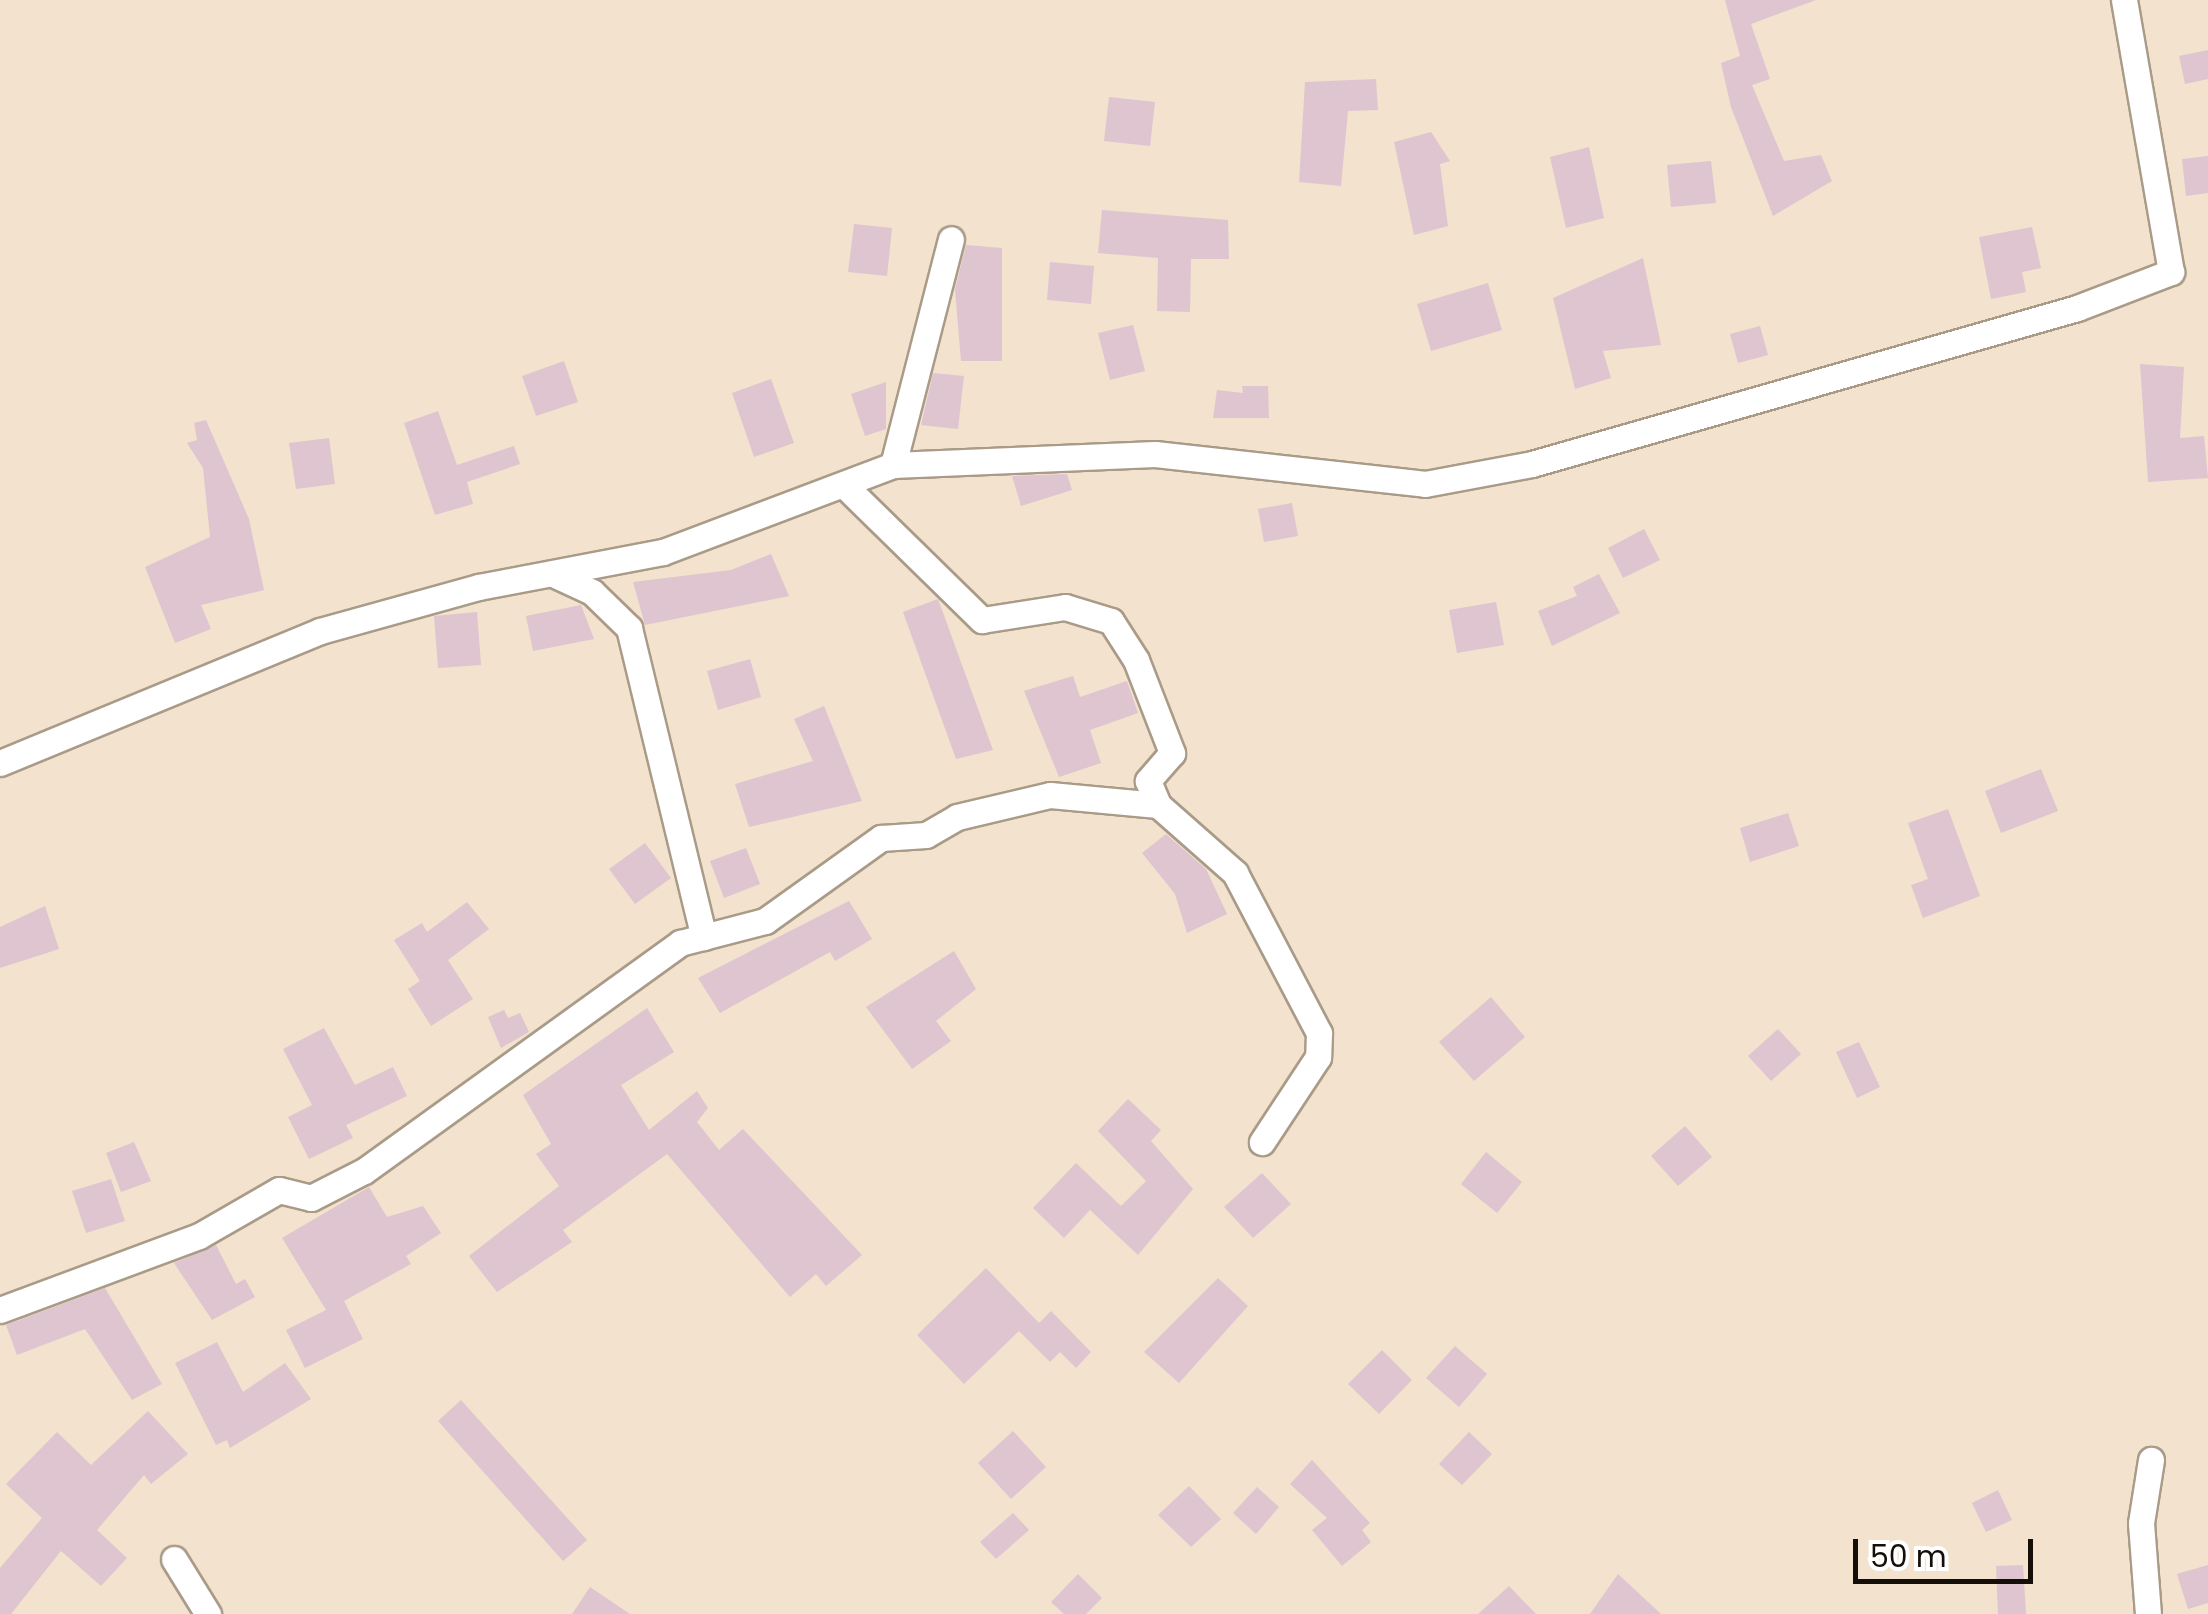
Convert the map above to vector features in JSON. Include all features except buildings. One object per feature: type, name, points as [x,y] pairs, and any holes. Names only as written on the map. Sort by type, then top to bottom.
[{"type":"street","points":[[0,763],[320,631],[663,552],[847,488],[893,466],[1155,454],[1424,484],[1532,464],[2124,290],[2172,272],[2124,0]]},
{"type":"street","points":[[893,466],[951,239]]},
{"type":"street","points":[[847,488],[982,620],[1066,607],[1111,621],[1172,753],[1148,781],[1158,805],[1235,873],[1319,1033],[1318,1057],[1262,1142]]},
{"type":"street","points":[[556,576],[592,592],[630,628],[704,938]]},
{"type":"street","points":[[0,1310],[199,1236],[279,1190],[312,1198],[364,1171],[680,942],[782,912],[881,838],[926,835],[957,817],[1050,794],[1158,805]]},
{"type":"street","points":[[2148,1614],[2142,1523],[2151,1460]]},
{"type":"street","points":[[174,1559],[208,1614]]}]
